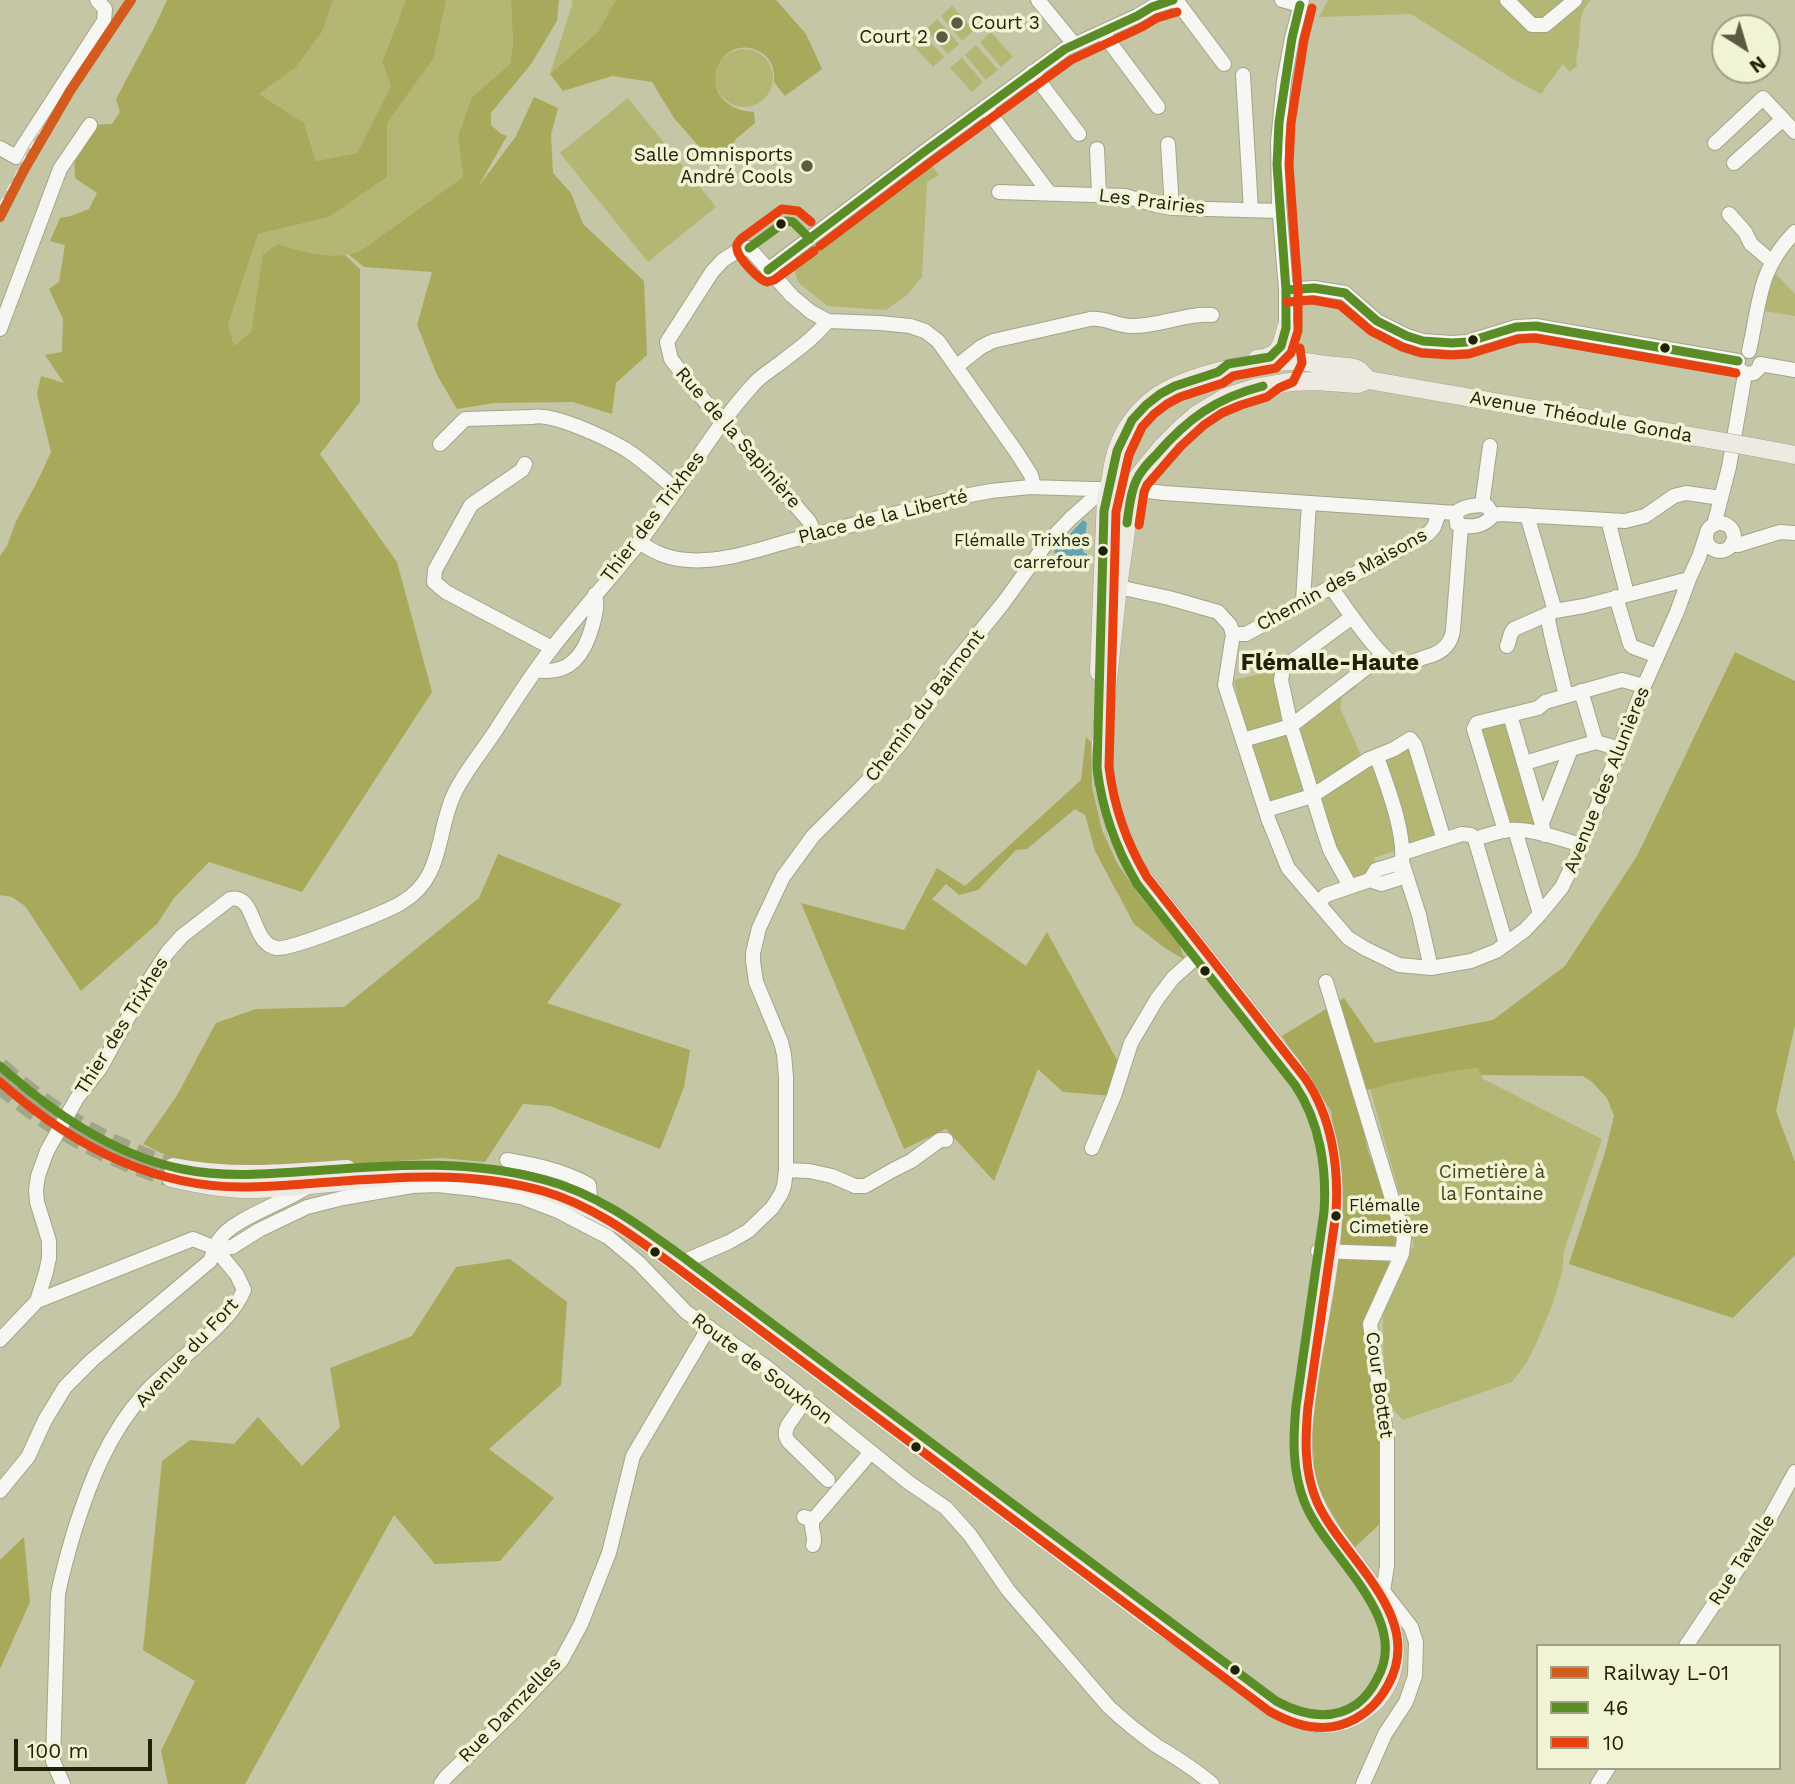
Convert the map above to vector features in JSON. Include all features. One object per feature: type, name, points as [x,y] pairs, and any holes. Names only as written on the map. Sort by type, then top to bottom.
[{"type":"main road","points":[[1286,328],[1303,353],[1345,365]]},
{"type":"main road","points":[[1219,372],[1228,364],[1274,355],[1281,346],[1286,328]]},
{"type":"main road","points":[[1290,361],[1304,381]]},
{"type":"main road","points":[[1264,386],[1272,377],[1285,373],[1290,361]]},
{"type":"main road","name":"Avenue Théodule Gonda","points":[[1199,955],[1137,884],[1111,836],[1103,810],[1096,740],[1104,489],[1122,437],[1139,413],[1167,390],[1219,372],[1290,361],[1337,367],[1345,365],[1361,371],[1368,380]]},
{"type":"main road","name":"Avenue Théodule Gonda","points":[[588,1201],[558,1183],[485,1166],[440,1164],[243,1175],[172,1173],[198,1184],[254,1189],[422,1174],[463,1173],[514,1181],[588,1201],[617,1212],[1276,1701],[1303,1714],[1326,1716],[1352,1707],[1374,1687],[1383,1667],[1386,1640],[1384,1628],[1376,1610],[1315,1523],[1297,1479],[1294,1453],[1299,1385],[1324,1251],[1324,1184],[1316,1134],[1300,1093],[1130,861],[1117,834],[1103,779],[1101,743],[1118,587],[1148,491],[1140,472],[1181,428],[1196,415],[1226,397],[1264,386],[1304,381],[1358,384],[1368,380],[1795,455]]},
{"type":"main road","name":"Avenue Théodule Gonda","points":[[1106,702],[1113,672],[1137,498],[1148,491]]},
{"type":"street","points":[[1038,0],[1074,44]]},
{"type":"street","points":[[1034,487],[1026,467],[938,341],[919,328],[828,321],[811,312],[792,296],[768,270],[1032,72],[1074,44],[1102,32],[1149,4],[1175,0],[1224,64]]},
{"type":"street","points":[[1282,0],[1300,8],[1292,37],[1279,122],[1280,211],[1290,361]]},
{"type":"street","points":[[1507,0],[1532,26],[1545,25],[1575,0]]},
{"type":"street","points":[[0,148],[16,157],[101,26],[106,15],[101,4]]},
{"type":"street","points":[[1102,32],[1158,107]]},
{"type":"street","points":[[1032,72],[1079,134]]},
{"type":"street","points":[[1243,75],[1251,210]]},
{"type":"street","points":[[1715,142],[1763,98],[1795,132]]},
{"type":"street","points":[[985,107],[1050,194]]},
{"type":"street","points":[[1734,163],[1783,119]]},
{"type":"street","points":[[0,329],[60,169],[90,125]]},
{"type":"street","points":[[1168,144],[1172,208]]},
{"type":"street","points":[[1097,149],[1099,194]]},
{"type":"street","name":"Les Prairies","points":[[999,192],[1099,194],[1125,196],[1172,208],[1280,211]]},
{"type":"street","points":[[1729,214],[1745,232],[1751,244],[1771,261],[1795,232]]},
{"type":"street","name":"Rue de la Sapinière","points":[[768,270],[749,248],[723,260],[712,272],[667,342],[671,359],[690,384],[809,521],[815,535]]},
{"type":"street","name":"Avenue des Alunières","points":[[1233,634],[1225,685],[1288,868],[1348,938],[1399,965],[1432,968],[1471,961],[1496,951],[1525,930],[1562,887],[1582,845],[1644,686],[1710,530],[1729,467],[1744,362],[1763,281],[1771,261]]},
{"type":"street","points":[[1286,290],[1314,288],[1345,293],[1377,321],[1423,341],[1467,342],[1516,327],[1536,326],[1744,362],[1754,373],[1760,364],[1795,370]]},
{"type":"street","points":[[957,366],[993,341],[1090,319],[1099,318],[1120,325],[1135,326],[1212,315]]},
{"type":"street","name":"Thier des Trixhes","points":[[0,1340],[37,1301],[47,1265],[48,1236],[37,1202],[36,1189],[44,1157],[70,1108],[101,1067],[146,985],[167,953],[223,903],[237,897],[248,907],[263,939],[277,948],[385,911],[410,897],[424,882],[435,862],[456,792],[536,670],[639,542],[722,421],[754,382],[816,335],[828,321]]},
{"type":"street","points":[[440,444],[465,419],[540,415],[564,420],[625,449],[677,490]]},
{"type":"street","points":[[1331,587],[1383,655],[1394,664],[1401,665],[1444,648],[1451,639],[1453,630],[1459,519],[1482,525],[1489,521],[1489,446]]},
{"type":"street","points":[[1148,491],[1156,486],[1151,475],[1150,462]]},
{"type":"street","points":[[525,464],[522,470],[471,505],[435,570],[434,582],[446,592],[552,648]]},
{"type":"street","name":"Place de la Liberté","points":[[639,542],[670,558],[703,560],[734,555],[964,496],[1034,487],[1148,491],[1439,512],[1459,519]]},
{"type":"street","name":"Chemin du Baimont","points":[[684,1264],[729,1242],[756,1224],[777,1201],[784,1186],[784,1054],[753,968],[755,944],[783,877],[805,845],[901,743],[954,664],[1040,552],[1065,524],[1104,489]]},
{"type":"street","points":[[1488,510],[1625,521],[1645,516],[1674,496],[1686,493],[1721,498]]},
{"type":"street","points":[[1087,503],[1099,504],[1104,511]]},
{"type":"street","points":[[1303,601],[1309,503]]},
{"type":"street","name":"Chemin des Maisons","points":[[1233,634],[1246,634],[1432,530],[1439,512]]},
{"type":"street","points":[[1527,515],[1551,613],[1566,696]]},
{"type":"street","points":[[1608,520],[1630,644],[1657,656]]},
{"type":"street","points":[[1699,557],[1719,551],[1729,548],[1733,533],[1731,528],[1721,523],[1710,530],[1709,546],[1719,551]]},
{"type":"street","points":[[1732,543],[1738,545],[1780,532],[1795,533]]},
{"type":"street","points":[[1509,640],[1514,629],[1551,613],[1689,579]]},
{"type":"street","points":[[1123,588],[1218,612],[1230,625],[1233,634]]},
{"type":"street","name":"Thier des Trixhes","points":[[536,670],[558,669],[580,655],[587,643],[593,621],[597,603],[595,594]]},
{"type":"street","points":[[1350,886],[1331,850],[1312,796],[1291,726],[1281,680],[1283,669],[1292,661],[1352,617]]},
{"type":"street","points":[[1243,740],[1291,726],[1383,655]]},
{"type":"street","points":[[1540,914],[1474,729],[1477,723],[1538,708],[1545,702],[1622,680],[1644,686]]},
{"type":"street","points":[[1581,691],[1596,742]]},
{"type":"street","points":[[1510,715],[1543,829]]},
{"type":"street","points":[[1266,810],[1312,796],[1367,760],[1410,739],[1414,742],[1444,839]]},
{"type":"street","points":[[1525,763],[1596,742],[1620,749]]},
{"type":"street","points":[[1543,829],[1572,749]]},
{"type":"street","points":[[1381,755],[1396,816],[1403,861],[1432,968]]},
{"type":"street","points":[[1475,839],[1510,830],[1543,829],[1582,845]]},
{"type":"street","points":[[1318,903],[1326,895],[1370,880],[1376,870],[1403,861],[1444,839],[1468,834],[1475,839],[1506,944]]},
{"type":"street","points":[[1092,1148],[1114,1096],[1131,1043],[1173,978],[1199,955]]},
{"type":"street","name":"Cour Bottet","points":[[1326,982],[1402,1228],[1404,1242],[1402,1254],[1370,1324],[1387,1440],[1387,1566],[1383,1591],[1411,1627],[1416,1642],[1415,1676],[1406,1702],[1385,1734],[1363,1784]]},
{"type":"street","points":[[786,1170],[809,1171],[832,1176],[855,1186],[865,1186],[911,1161],[940,1140],[946,1140]]},
{"type":"street","name":"Avenue Théodule Gonda","points":[[507,1160],[573,1176],[589,1185],[588,1201]]},
{"type":"street","points":[[387,1177],[412,1186]]},
{"type":"street","points":[[0,1492],[28,1457],[65,1387],[92,1360],[210,1261],[218,1243],[231,1228],[299,1194],[311,1184]]},
{"type":"street","name":"Route de Souxhon","points":[[218,1243],[232,1247],[259,1230],[307,1207],[412,1186],[438,1185],[522,1197],[558,1210],[608,1237],[645,1269],[682,1309],[765,1366],[908,1482],[953,1514],[1008,1590],[1109,1707],[1128,1724],[1184,1761],[1212,1784]]},
{"type":"street","points":[[37,1301],[193,1239],[218,1243]]},
{"type":"street","name":"Avenue du Fort","points":[[63,1784],[53,1761],[58,1594],[61,1576],[87,1491],[103,1455],[144,1394],[221,1322],[244,1290],[218,1243]]},
{"type":"street","points":[[1324,1251],[1402,1254]]},
{"type":"street","name":"Rue Damzelles","points":[[441,1784],[561,1661],[581,1623],[609,1553],[633,1456],[709,1328]]},
{"type":"street","points":[[806,1399],[789,1425],[786,1436],[828,1479]]},
{"type":"street","points":[[813,1545],[815,1540],[808,1518],[871,1452]]},
{"type":"street","name":"Rue Tavalle","points":[[1687,1644],[1761,1534],[1795,1472]]},
{"type":"green space","points":[[333,0],[406,0],[382,60],[391,86],[357,153],[316,161],[304,123],[259,94],[296,67],[322,32]]},
{"type":"green space","points":[[446,0],[511,0],[513,45],[510,64],[472,97],[458,136],[463,177],[359,252],[331,257],[303,253],[278,245],[264,253],[251,332],[234,346],[228,325],[258,234],[329,217],[387,177],[387,123],[434,58]]},
{"type":"green space","points":[[572,0],[616,0],[598,32],[550,74],[572,5]]},
{"type":"green space","points":[[1328,0],[1591,0],[1582,15],[1577,66],[1570,72],[1563,64],[1541,94],[1411,14],[1319,17]]},
{"type":"green space","name":"Court 3","points":[[952,6],[974,30],[962,41],[941,16]]},
{"type":"green space","name":"Court 2","points":[[937,19],[959,44],[948,54],[926,30]]},
{"type":"green space","points":[[991,32],[1013,57],[1001,67],[980,42]]},
{"type":"green space","points":[[922,33],[944,57],[933,67],[911,43]]},
{"type":"green space","points":[[976,45],[998,70],[986,80],[965,55]]},
{"type":"green space","points":[[744,49],[760,54],[768,62],[773,78],[768,94],[760,102],[744,107],[728,102],[720,94],[715,78],[720,62],[728,54]]},
{"type":"green space","points":[[962,58],[983,82],[972,92],[950,68]]},
{"type":"green space","points":[[628,98],[716,207],[648,262],[560,153]]},
{"type":"green space","points":[[932,165],[939,175],[927,182],[922,277],[906,296],[886,310],[827,306],[798,282],[791,258],[837,228],[840,233]]},
{"type":"green space","points":[[1775,273],[1795,294],[1795,316],[1764,311]]},
{"type":"green space","points":[[1268,672],[1277,675],[1287,720],[1247,732],[1234,680]]},
{"type":"green space","points":[[1354,680],[1357,687],[1342,697],[1340,708],[1360,753],[1359,760],[1315,786],[1296,726]]},
{"type":"green space","points":[[1505,720],[1540,825],[1508,825],[1479,727]]},
{"type":"green space","points":[[1287,732],[1307,791],[1273,803],[1269,802],[1250,747],[1251,742]]},
{"type":"green space","points":[[1408,744],[1439,834],[1407,848],[1383,760]]},
{"type":"green space","points":[[1372,763],[1393,815],[1397,850],[1374,858],[1376,863],[1363,876],[1350,876],[1332,846],[1320,800]]},
{"type":"green space","name":"Cimetière à la Fontaine","points":[[1479,1068],[1483,1079],[1602,1139],[1564,1251],[1562,1272],[1553,1303],[1527,1362],[1512,1382],[1403,1420],[1387,1403],[1383,1314],[1409,1248],[1414,1246],[1370,1088],[1430,1074]]},
{"type":"shaded area","points":[[167,0],[333,0],[322,32],[296,67],[259,94],[304,123],[316,161],[357,153],[391,86],[382,61],[406,0],[446,0],[434,58],[387,123],[387,177],[329,217],[258,234],[228,325],[234,346],[251,332],[263,254],[278,244],[312,254],[345,255],[360,269],[360,402],[320,454],[397,562],[432,692],[302,892],[209,862],[174,898],[157,924],[81,991],[25,906],[12,897],[0,895],[0,556],[51,452],[37,394],[41,376],[64,383],[45,355],[62,352],[63,319],[49,289],[59,282],[65,245],[50,241],[60,218],[89,209],[97,193],[75,178],[74,146],[90,125],[112,124],[120,112],[116,99]]},
{"type":"shaded area","points":[[511,0],[559,0],[557,21],[531,64],[491,113],[491,125],[507,136],[478,187],[516,136],[534,97],[558,108],[551,135],[553,173],[571,193],[583,224],[644,281],[647,355],[616,383],[612,414],[573,402],[494,403],[457,409],[437,375],[417,325],[432,272],[364,267],[348,254],[359,252],[463,177],[458,136],[472,97],[510,64],[513,45]]},
{"type":"shaded area","points":[[616,0],[776,0],[806,34],[822,69],[785,96],[774,82],[773,69],[762,53],[748,48],[735,49],[725,56],[715,77],[717,90],[724,101],[738,109],[754,112],[755,123],[736,139],[718,168],[674,118],[652,82],[612,76],[563,91],[550,74],[598,32]]},
{"type":"shaded area","points":[[1735,652],[1795,681],[1795,1025],[1776,1111],[1795,1162],[1795,1255],[1733,1318],[1569,1264],[1614,1116],[1607,1098],[1583,1076],[1481,1075],[1478,1068],[1416,1078],[1356,1093],[1368,1151],[1394,1216],[1397,1239],[1388,1262],[1391,1267],[1370,1324],[1387,1440],[1386,1518],[1353,1549],[1315,1484],[1311,1410],[1336,1275],[1343,1191],[1331,1111],[1282,1036],[1344,998],[1375,1043],[1493,1020],[1565,966],[1637,856]]},
{"type":"shaded area","points":[[1086,737],[1091,742],[1092,787],[1102,830],[1117,863],[1179,944],[1185,960],[1134,924],[1095,851],[1085,815],[1075,809],[1027,849],[1016,850],[978,890],[959,895],[946,884],[932,899],[1026,966],[1047,932],[1122,1069],[1114,1096],[1063,1092],[1038,1069],[994,1181],[946,1129],[904,1149],[801,903],[904,930],[937,868],[965,886],[1081,780]]},
{"type":"shaded area","points":[[498,854],[622,904],[547,1003],[690,1050],[684,1087],[660,1149],[550,1106],[523,1104],[485,1162],[442,1158],[271,1170],[182,1163],[143,1144],[176,1097],[216,1023],[256,1009],[344,1007],[479,898]]},
{"type":"shaded area","points":[[510,1259],[567,1302],[561,1385],[489,1449],[554,1498],[500,1561],[435,1564],[394,1515],[245,1784],[168,1784],[161,1751],[195,1681],[143,1650],[162,1461],[190,1440],[234,1444],[258,1417],[302,1466],[340,1427],[330,1368],[412,1336],[456,1267]]},
{"type":"shaded area","points":[[24,1537],[30,1602],[0,1669],[0,1560]]},
{"type":"water","points":[[1083,520],[1087,523],[1083,552],[1087,554],[1086,569],[1076,572],[1054,552]]},
{"type":"tunnel","points":[[0,1066],[39,1099],[81,1126],[126,1149],[173,1167]]},
{"type":"tunnel","points":[[0,1085],[38,1115],[79,1140],[167,1177]]},
{"type":"railway","points":[[0,205],[31,147],[79,75]]},
{"type":"rail line","name":"L-01","points":[[0,217],[70,91],[131,0]]},
{"type":"transit line","name":"46","points":[[768,270],[1065,49],[1152,7],[1173,0]]},
{"type":"transit line","name":"46","points":[[0,1066],[41,1100],[85,1130],[132,1153],[182,1169],[217,1174],[253,1174],[380,1166],[463,1166],[545,1180],[584,1194],[620,1213],[687,1260],[1276,1701],[1306,1713],[1327,1715],[1347,1710],[1357,1704],[1377,1679],[1385,1656],[1384,1633],[1362,1587],[1314,1522],[1300,1489],[1294,1454],[1296,1406],[1324,1212],[1323,1163],[1316,1130],[1304,1099],[1295,1085],[1137,884],[1111,828],[1102,799],[1097,768],[1104,511],[1117,451],[1132,420],[1160,394],[1175,386],[1218,372],[1228,364],[1270,357],[1281,346],[1286,328],[1277,165],[1279,122],[1300,5]]},
{"type":"transit line","name":"10","points":[[0,1082],[26,1104],[82,1142],[143,1170],[175,1179],[242,1187],[402,1177],[459,1178],[515,1184],[580,1205],[615,1224],[680,1270],[1269,1711],[1289,1721],[1311,1727],[1344,1724],[1365,1712],[1378,1700],[1388,1685],[1397,1660],[1397,1635],[1389,1612],[1376,1589],[1317,1502],[1306,1455],[1308,1407],[1336,1213],[1332,1143],[1322,1109],[1305,1078],[1147,877],[1122,824],[1109,767],[1116,512],[1129,455],[1142,427],[1167,404],[1223,383],[1233,376],[1276,368],[1291,353],[1298,331],[1298,289],[1289,165],[1291,123],[1304,40],[1312,8]]},
{"type":"transit line","name":"10","points":[[820,246],[1071,60],[1157,18],[1177,12]]},
{"type":"transit line","name":"10","points":[[811,222],[798,211],[782,209],[741,239],[737,247],[738,253],[749,268],[767,282],[774,280],[814,251]]},
{"type":"transit line","name":"46","points":[[749,248],[786,221],[793,222],[810,239]]},
{"type":"transit line","name":"46","points":[[1286,290],[1314,288],[1345,293],[1377,321],[1423,341],[1467,342],[1516,327],[1536,326],[1738,361]]},
{"type":"transit line","name":"10","points":[[1287,302],[1313,300],[1340,305],[1371,331],[1402,347],[1421,353],[1469,354],[1518,339],[1535,338],[1736,373]]},
{"type":"transit line","name":"10","points":[[1139,525],[1147,485],[1181,446],[1222,413],[1267,397],[1293,382],[1302,363],[1300,348]]},
{"type":"transit line","name":"46","points":[[1127,523],[1131,496],[1138,477],[1168,442],[1191,421],[1217,404],[1263,386]]},
{"type":"place","name":"Court 3","points":[[957,23]]},
{"type":"place","name":"Court 2","points":[[942,37]]},
{"type":"place","name":"Salle Omnisports André Cools","points":[[807,166]]},
{"type":"place","name":"Flémalle Trixhes carrefour","points":[[1103,551]]},
{"type":"place","name":"Flémalle Cimetière","points":[[1336,1216]]},
{"type":"district","name":"Flémalle-Haute","points":[[1330,663]]}]
